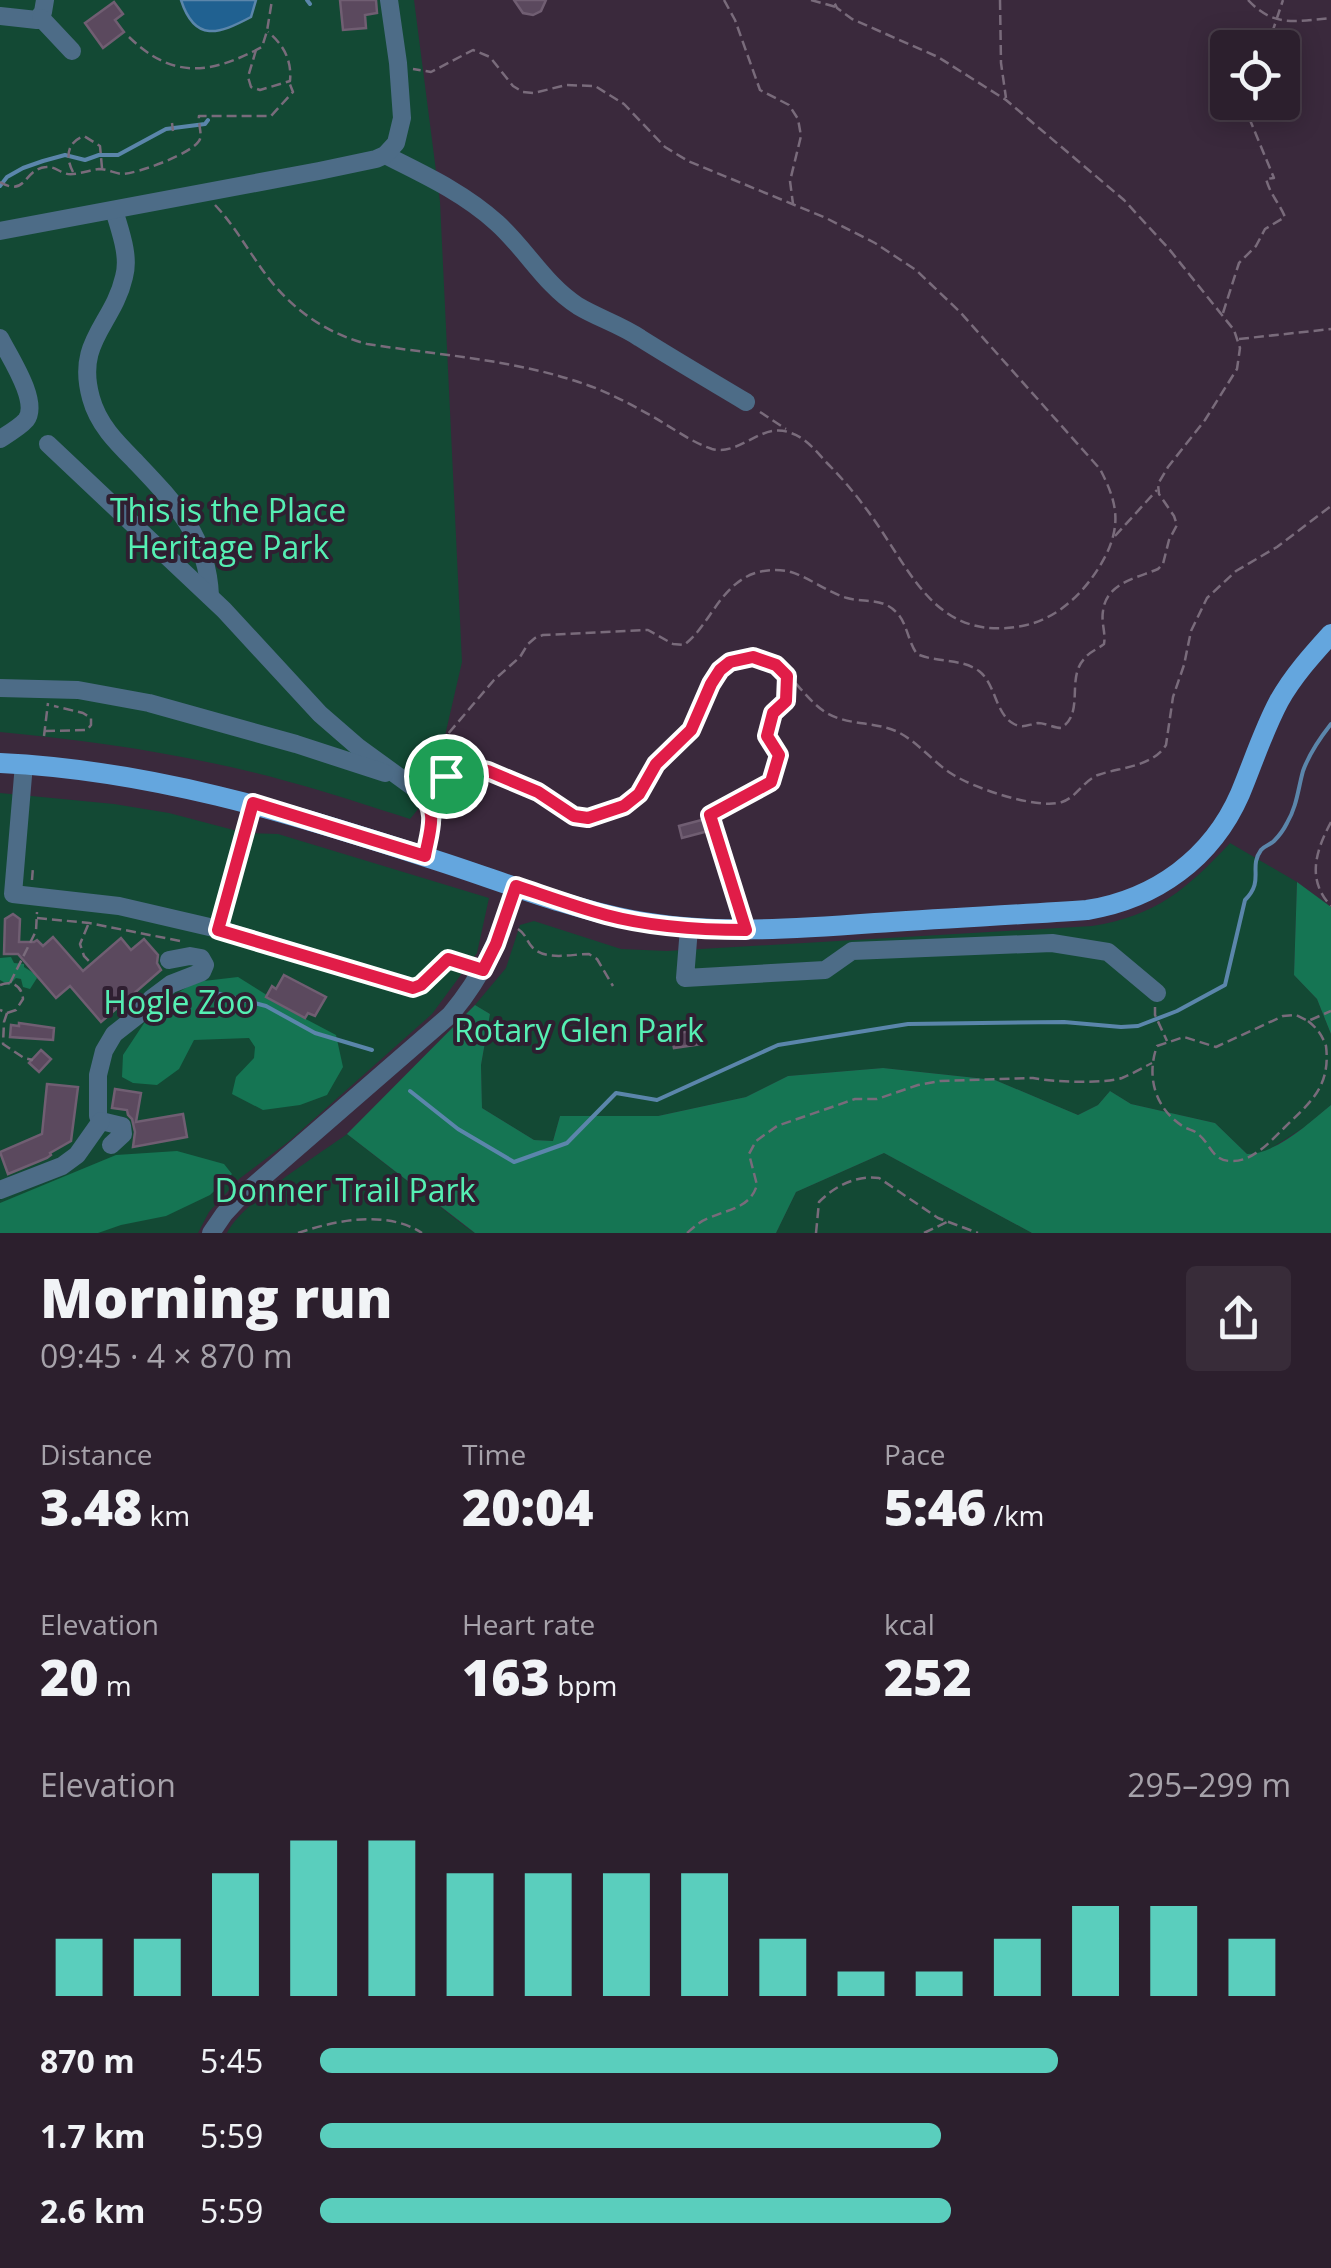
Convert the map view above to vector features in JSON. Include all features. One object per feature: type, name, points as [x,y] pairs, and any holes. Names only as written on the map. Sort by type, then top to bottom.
[{"type":"main road","points":[[0,763],[77,768],[253,803],[606,915],[689,928],[804,928],[1087,910],[1129,901],[1155,889],[1201,854],[1238,798],[1281,698],[1331,634]]},
{"type":"street","points":[[0,232],[320,172],[385,154],[396,143],[402,118],[389,0]]},
{"type":"street","points":[[0,16],[32,20],[43,9],[72,51]]},
{"type":"street","points":[[385,154],[459,192],[479,207],[578,306],[639,337],[746,402]]},
{"type":"street","points":[[114,210],[126,266],[115,302],[89,351],[92,400],[114,440],[184,516],[208,566],[210,596]]},
{"type":"street","points":[[0,338],[26,389],[30,410],[26,420],[0,439]]},
{"type":"street","points":[[48,444],[210,596],[320,714],[428,800],[433,816],[425,856]]},
{"type":"street","points":[[0,688],[78,690],[148,703],[404,779]]},
{"type":"street","points":[[24,764],[13,894],[119,906],[219,930],[413,988],[448,959],[483,970]]},
{"type":"street","points":[[204,962],[210,960],[253,803]]},
{"type":"street","points":[[211,1233],[237,1200],[434,1031],[463,1000],[496,944],[516,886]]},
{"type":"street","points":[[689,928],[685,978],[825,970],[852,952],[1052,942],[1108,952],[1157,994]]},
{"type":"street","points":[[169,960],[190,956],[204,962]]},
{"type":"street","points":[[0,1190],[62,1166],[77,1155],[100,1121],[98,1075],[104,1051],[114,1034],[171,984],[202,972],[204,962]]},
{"type":"street","points":[[100,1121],[122,1126],[123,1134],[111,1145]]},
{"type":"path","points":[[129,37],[155,58],[186,68],[220,66],[262,47],[272,0]]},
{"type":"path","points":[[724,0],[760,90],[789,106],[798,119],[800,136],[790,181],[793,204]]},
{"type":"path","points":[[446,776],[440,750],[447,735],[535,638],[648,630],[673,644],[684,645],[734,586],[747,576],[776,570],[790,572],[849,599],[876,601],[889,607],[899,615],[917,654],[964,664],[979,672],[988,680],[1013,724],[1039,723],[1061,728],[1069,724],[1073,714],[1074,684],[1080,664],[1104,644],[1102,611],[1106,602],[1119,585],[1164,564],[1177,525],[1159,494],[1158,484],[1237,369],[1239,339],[1169,249],[1124,200],[1006,100],[938,57],[838,8],[810,0]]},
{"type":"path","points":[[833,0],[838,8]]},
{"type":"path","points":[[1000,0],[1000,63],[1006,100]]},
{"type":"path","points":[[1248,0],[1275,20],[1331,18]]},
{"type":"path","points":[[1272,30],[1284,0]]},
{"type":"path","points":[[0,182],[12,188],[20,186],[32,172],[44,167],[66,174],[102,170],[128,174],[176,157],[198,143],[199,116],[269,117],[293,92],[288,82],[291,73],[285,50],[267,31]]},
{"type":"path","points":[[256,50],[248,77],[251,86],[260,90],[288,82]]},
{"type":"path","points":[[398,63],[431,72],[473,50],[490,57],[513,86],[523,92],[566,85],[595,86],[624,104],[665,146],[688,161],[875,243],[916,270],[960,312],[1100,469],[1115,506],[1114,536]]},
{"type":"path","points":[[1222,314],[1239,263],[1256,246],[1264,229],[1285,216],[1271,196],[1266,179],[1274,178],[1250,120]]},
{"type":"path","points":[[172,123],[173,131]]},
{"type":"path","points":[[74,174],[68,152],[84,136],[101,150],[102,170]]},
{"type":"path","points":[[198,192],[238,232],[290,303],[302,314],[350,340],[498,361],[576,382],[639,408],[717,450],[736,447],[767,432],[791,432]]},
{"type":"path","points":[[1239,339],[1331,329]]},
{"type":"path","points":[[746,402],[805,440],[848,484],[916,585],[950,616],[967,624],[1012,628],[1034,624],[1054,614],[1092,580],[1114,536],[1158,489]]},
{"type":"path","points":[[420,792],[465,768],[480,768],[538,792],[569,814],[588,818],[624,806],[639,794],[656,764],[691,730],[711,684],[726,665],[753,657],[776,665],[828,714],[899,733],[959,778],[1024,800],[1061,802],[1092,777],[1145,762],[1162,751],[1191,631],[1207,598],[1236,571],[1331,506]]},
{"type":"path","points":[[746,930],[710,815],[771,782],[779,755],[767,736],[773,713],[786,701],[787,676]]},
{"type":"path","points":[[48,706],[91,718],[87,730],[45,734],[48,706]]},
{"type":"path","points":[[1331,822],[1315,871],[1317,884],[1331,906]]},
{"type":"path","points":[[31,888],[33,867]]},
{"type":"path","points":[[10,983],[36,931],[38,910]]},
{"type":"path","points":[[37,918],[89,921],[191,944]]},
{"type":"path","points":[[89,921],[80,944],[92,964]]},
{"type":"path","points":[[518,929],[537,951],[545,954],[594,956],[613,986]]},
{"type":"path","points":[[0,985],[10,983],[22,990],[23,999],[20,1008],[0,1010]]},
{"type":"path","points":[[1308,1021],[1331,1011]]},
{"type":"path","points":[[7,1012],[3,1044],[33,1060]]},
{"type":"path","points":[[1154,1016],[1167,1042]]},
{"type":"path","points":[[1283,1016],[1308,1021],[1320,1034],[1330,1057],[1326,1088],[1256,1153],[1235,1162],[1215,1156],[1200,1135],[1182,1126],[1156,1095],[1152,1063],[1157,1046],[1184,1037],[1216,1047],[1283,1016]]},
{"type":"path","points":[[687,1233],[752,1197],[758,1185],[749,1158],[751,1148],[777,1126],[855,1099],[877,1099],[940,1081],[1108,1081],[1152,1063]]},
{"type":"path","points":[[816,1233],[820,1202],[839,1185],[867,1176],[878,1178],[938,1218],[978,1233]]},
{"type":"path","points":[[298,1233],[352,1221],[389,1219],[422,1233]]},
{"type":"path","points":[[924,1233],[948,1222]]},
{"type":"green space","name":"This is the Place Heritage Park","points":[[0,0],[414,0],[440,202],[462,662],[432,792],[410,819],[302,785],[180,756],[0,732]]},
{"type":"green space","name":"Hogle Zoo","points":[[0,793],[114,804],[169,813],[245,833],[278,834],[489,898],[477,953],[432,1014],[288,1142],[239,1179],[209,1212],[198,1233],[0,1233]]},
{"type":"green space","name":"Rotary Glen Park","points":[[1230,843],[1297,882],[1294,975],[1317,999],[1331,1034],[1331,1105],[1262,1154],[1247,1154],[1215,1123],[1131,1104],[1110,1091],[1098,1105],[1078,1115],[995,1080],[883,1068],[788,1076],[746,1097],[658,1116],[560,1116],[553,1141],[534,1140],[482,1108],[481,1065],[490,1014],[475,1005],[506,968],[520,925],[534,921],[621,949],[667,951],[1092,926],[1135,915],[1169,898]]},
{"type":"green space","points":[[1297,882],[1331,907],[1331,1034],[1317,999],[1294,975]]},
{"type":"green space","points":[[11,957],[14,963],[24,964],[35,974],[37,978],[30,989],[23,987],[21,979],[16,978],[9,985],[0,980],[0,958]]},
{"type":"green space","points":[[238,977],[336,1035],[343,1067],[327,1095],[300,1105],[263,1110],[232,1094],[236,1077],[254,1058],[255,1047],[249,1038],[194,1040],[179,1069],[157,1085],[133,1083],[122,1077],[123,1055],[154,1008],[195,982]]},
{"type":"green space","points":[[475,1005],[490,1014],[481,1065],[482,1108],[534,1140],[553,1141],[560,1116],[658,1116],[746,1097],[788,1076],[883,1068],[995,1080],[1078,1115],[1098,1105],[1110,1091],[1131,1104],[1215,1123],[1247,1154],[1281,1143],[1331,1105],[1331,1233],[1032,1233],[884,1153],[796,1192],[776,1233],[475,1233],[347,1134]]},
{"type":"green space","name":"Donner Trail Park","points":[[347,1134],[475,1233],[227,1233],[263,1194]]},
{"type":"green space","points":[[177,1151],[224,1164],[232,1174],[210,1195],[166,1216],[98,1233],[0,1233],[0,1203],[116,1155]]},
{"type":"green space","points":[[884,1153],[1032,1233],[776,1233],[796,1192]]},
{"type":"water","points":[[181,0],[256,0],[251,17],[229,28],[209,31],[193,23]]},
{"type":"building","points":[[340,0],[376,0],[377,13],[365,15],[366,28],[343,30]]},
{"type":"building","points":[[514,0],[546,0],[541,11],[533,15],[523,13]]},
{"type":"building","points":[[114,2],[123,14],[115,20],[124,32],[103,48],[85,23]]},
{"type":"building","points":[[709,818],[712,830],[682,838],[679,826]]},
{"type":"building","points":[[13,914],[20,919],[19,942],[37,940],[43,946],[53,937],[83,971],[121,938],[131,950],[144,939],[158,955],[161,970],[101,1022],[70,986],[56,998],[18,954],[4,954],[5,919]]},
{"type":"building","points":[[284,975],[326,997],[315,1016],[308,1013],[305,1018],[266,997]]},
{"type":"building","points":[[11,1025],[54,1028],[53,1040],[10,1037]]},
{"type":"building","points":[[699,1030],[702,1044],[674,1048],[671,1034]]},
{"type":"building","points":[[41,1050],[51,1059],[39,1072],[29,1063]]},
{"type":"building","points":[[47,1084],[78,1087],[71,1141],[47,1158],[8,1174],[0,1152],[42,1134]]},
{"type":"building","points":[[115,1089],[141,1093],[136,1122],[183,1114],[187,1137],[133,1147],[132,1119],[127,1110],[112,1108]]},
{"type":"waterway","points":[[307,0],[310,4]]},
{"type":"waterway","points":[[0,186],[7,177],[43,161],[65,155],[85,160],[118,155],[166,129],[205,124],[208,120]]},
{"type":"waterway","points":[[410,1091],[458,1129],[514,1162],[567,1143],[616,1093],[657,1100],[778,1045],[908,1024],[1064,1022],[1138,1026],[1177,1011],[1225,985],[1245,900],[1254,886],[1257,856],[1286,825],[1305,765],[1331,724]]},
{"type":"waterway","points":[[200,989],[266,1006],[315,1033],[372,1050]]},
{"type":"route","points":[[753,657],[766,660],[787,676],[786,701],[773,713],[767,736],[779,755],[771,782],[710,815],[746,930],[689,928],[606,915],[516,886],[483,970],[448,959],[413,988],[218,930],[253,803],[425,856],[433,816],[428,800],[420,792],[446,776],[465,768],[480,768],[538,792],[569,814],[588,818],[624,806],[639,794],[656,764],[691,730],[715,677],[730,662],[753,657]]}]
